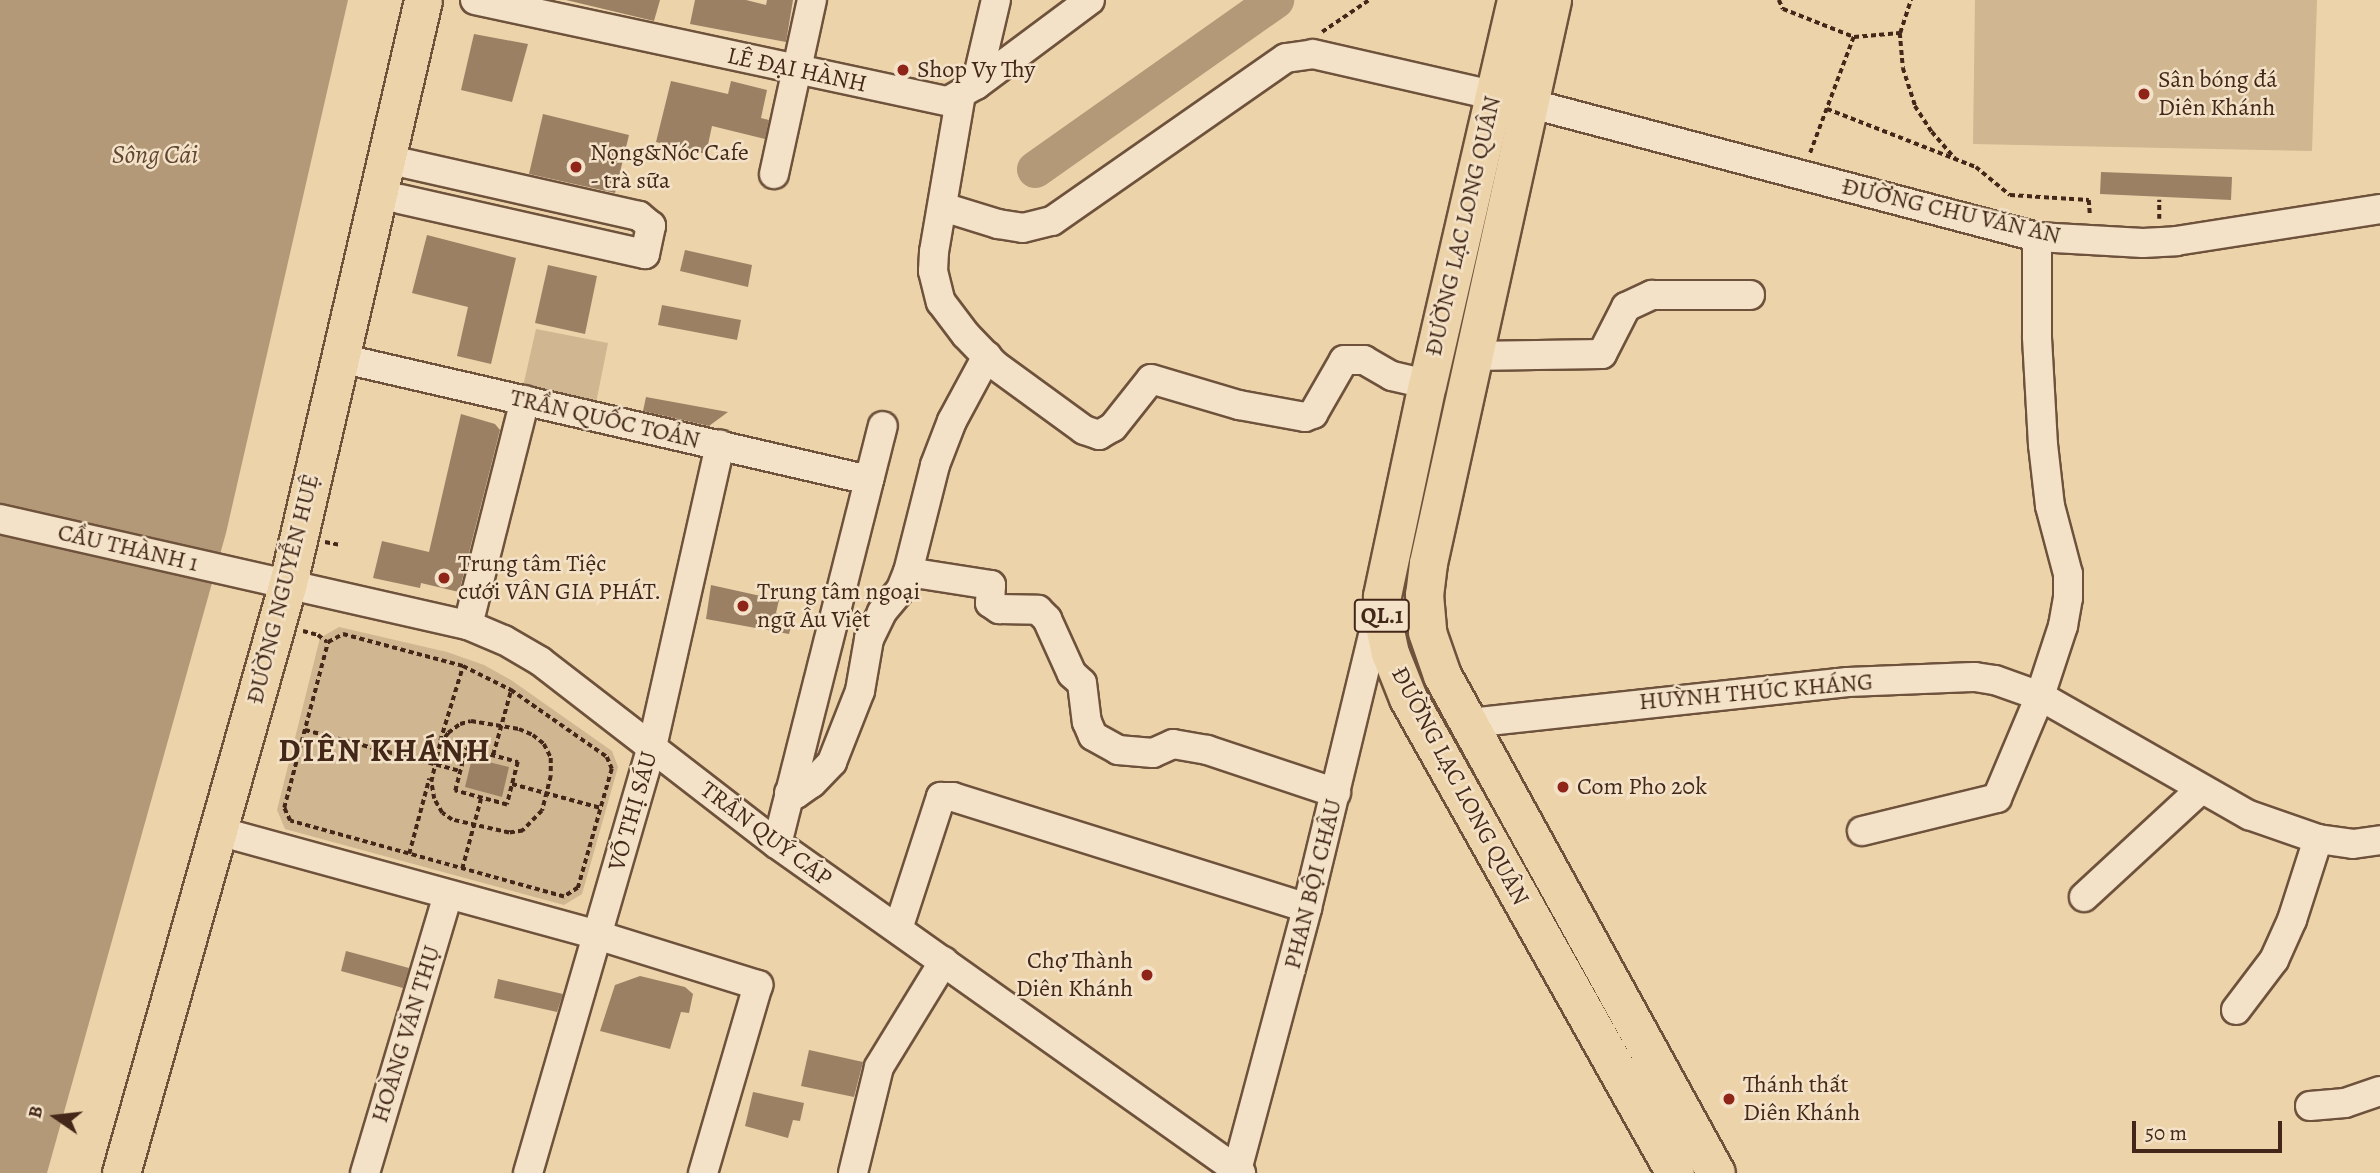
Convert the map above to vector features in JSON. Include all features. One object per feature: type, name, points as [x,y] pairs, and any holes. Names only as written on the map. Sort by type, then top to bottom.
[{"type":"main road","name":"ĐƯỜNG NGUYỄN HUỆ","points":[[351,361],[423,0]]},
{"type":"main road","name":"ĐƯỜNG NGUYỄN HUỆ","points":[[147,1173],[230,835],[284,583],[400,199],[447,0]]},
{"type":"main road","name":"ĐƯỜNG LẠC LONG QUÂN","points":[[1516,0],[1427,384],[1382,596],[1382,616],[1390,653],[1408,698],[1688,1169]]},
{"type":"main road","name":"ĐƯỜNG LẠC LONG QUÂN","points":[[1552,0],[1428,563],[1424,594],[1427,632],[1432,652],[1470,723],[1688,1169]]},
{"type":"main road","name":"ĐƯỜNG NGUYỄN HUỆ","points":[[121,1173],[230,835]]},
{"type":"street","name":"LÊ ĐẠI HÀNH","points":[[475,0],[796,71],[948,101],[969,90],[1090,0]]},
{"type":"street","points":[[774,174],[812,0]]},
{"type":"street","points":[[996,0],[969,90],[934,252],[935,285],[947,313],[987,356],[1028,390],[1084,430],[1098,435],[1123,418],[1152,379],[1239,405],[1305,417],[1313,414],[1344,360],[1364,360],[1392,376],[1427,384]]},
{"type":"street","points":[[943,207],[998,224],[1023,228],[1052,221],[1286,58],[1312,54],[1492,95]]},
{"type":"street","name":"ĐƯỜNG CHU VĂN AN","points":[[1528,103],[2037,237],[2121,243],[2176,241],[2380,209]]},
{"type":"street","points":[[400,199],[645,254],[651,226],[639,216],[408,164]]},
{"type":"street","points":[[1862,831],[1997,798],[2040,696],[2068,598],[2066,556],[2050,506],[2043,456],[2036,336],[2037,237]]},
{"type":"street","points":[[1472,356],[1602,354],[1626,307],[1652,296],[1750,295]]},
{"type":"street","points":[[789,793],[796,794],[812,783],[832,762],[860,691],[869,639],[881,612],[901,589],[908,572],[935,465],[952,421],[987,356]]},
{"type":"street","name":"TRẦN QUỐC TOẢN","points":[[351,361],[869,480]]},
{"type":"street","points":[[468,625],[525,400]]},
{"type":"street","points":[[777,844],[883,426]]},
{"type":"street","name":"VÕ THỊ SÁU","points":[[528,1173],[652,747],[720,445]]},
{"type":"street","name":"CẦU THÀNH 1","points":[[0,519],[284,583]]},
{"type":"street","points":[[908,572],[991,585],[990,603],[999,609],[1038,610],[1046,619],[1072,674],[1082,683],[1087,722],[1093,736],[1118,750],[1153,753],[1173,744],[1207,750],[1336,793]]},
{"type":"street","name":"TRẦN QUÝ CÁP","points":[[284,583],[468,625],[504,640],[540,661],[777,844],[1239,1172]]},
{"type":"street","name":"PHAN BỘI CHÂU","points":[[1239,1172],[1336,793],[1382,596]]},
{"type":"street","name":"HUỲNH THÚC KHÁNG","points":[[1470,723],[1715,694],[1922,678],[1995,680],[2040,696],[2200,790],[2249,815],[2318,839],[2353,844],[2380,840]]},
{"type":"street","points":[[2084,897],[2200,790]]},
{"type":"street","points":[[898,929],[942,797],[966,801],[1307,908]]},
{"type":"street","points":[[230,835],[597,935],[758,985],[704,1173]]},
{"type":"street","points":[[2236,1010],[2274,960],[2292,920],[2318,839]]},
{"type":"street","name":"HOÀNG VĂN THỤ","points":[[365,1173],[448,895]]},
{"type":"street","points":[[853,1173],[879,1067],[944,961]]},
{"type":"street","points":[[2310,1107],[2345,1103],[2380,1091]]},
{"type":"path","points":[[1286,58],[1369,0]]},
{"type":"path","points":[[1779,0],[1783,9],[1854,37],[1900,33]]},
{"type":"path","points":[[1912,0],[1900,33],[1903,68],[1915,106],[1932,132],[1957,160]]},
{"type":"path","points":[[1808,158],[1854,37]]},
{"type":"path","points":[[1827,109],[1976,167],[2010,195],[2089,200],[2089,215],[2103,216]]},
{"type":"path","points":[[2159,200],[2159,227]]},
{"type":"path","points":[[2145,218],[2159,219]]},
{"type":"path","points":[[343,634],[463,666],[511,690],[607,757],[612,769],[578,888],[564,898],[290,821],[284,808],[328,642],[343,634]]},
{"type":"path","points":[[409,854],[463,666]]},
{"type":"path","points":[[493,755],[511,690]]},
{"type":"path","points":[[482,721],[501,725],[533,735],[544,744],[551,758],[542,811],[523,831],[509,833],[452,820],[442,813],[434,799],[431,782],[433,764],[448,733],[460,723],[482,721]]},
{"type":"path","points":[[305,730],[460,771]]},
{"type":"path","points":[[466,748],[518,762],[507,805],[454,791],[460,771],[466,748]]},
{"type":"path","points":[[512,784],[601,808]]},
{"type":"path","points":[[462,869],[481,798]]},
{"type":"shaded area","name":"Sân bóng đá Diên Khánh","points":[[1975,0],[2317,0],[2312,151],[1973,144]]},
{"type":"shaded area","points":[[536,329],[608,343],[595,408],[522,391]]},
{"type":"shaded area","points":[[339,627],[447,652],[484,665],[511,680],[612,751],[618,767],[582,894],[564,905],[285,829],[277,810],[320,638]]},
{"type":"water","name":"Sông Cái","points":[[0,0],[348,0],[226,533],[47,1173],[0,1173]]},
{"type":"building","points":[[566,0],[660,0],[654,21]]},
{"type":"building","points":[[695,0],[746,0],[766,5],[767,0],[793,0],[786,42],[690,24]]},
{"type":"building","points":[[474,34],[528,44],[512,102],[461,90]]},
{"type":"building","points":[[671,81],[728,94],[731,81],[767,90],[761,118],[769,120],[765,139],[712,126],[706,154],[656,142]]},
{"type":"building","points":[[543,114],[629,135],[615,193],[529,174]]},
{"type":"building","points":[[2101,172],[2232,177],[2231,200],[2100,194]]},
{"type":"building","points":[[427,235],[516,258],[491,364],[457,356],[468,307],[412,293]]},
{"type":"building","points":[[685,250],[752,265],[748,287],[680,271]]},
{"type":"building","points":[[548,265],[597,276],[585,334],[535,323]]},
{"type":"building","points":[[662,305],[741,320],[737,340],[658,325]]},
{"type":"building","points":[[646,397],[728,412],[709,426],[643,411]]},
{"type":"building","points":[[461,414],[495,424],[500,430],[459,592],[421,583],[420,588],[373,578],[382,541],[429,552]]},
{"type":"building","name":"Trung tâm ngoại ngữ Âu Việt","points":[[711,585],[779,600],[776,613],[793,619],[789,634],[706,619]]},
{"type":"building","points":[[472,758],[509,767],[502,797],[465,787]]},
{"type":"building","points":[[346,951],[409,968],[403,988],[341,971]]},
{"type":"building","points":[[640,976],[685,987],[693,994],[689,1013],[681,1012],[670,1049],[600,1031],[615,985]]},
{"type":"building","points":[[498,979],[563,994],[557,1012],[494,998]]},
{"type":"building","points":[[809,1050],[863,1062],[854,1097],[801,1086]]},
{"type":"building","points":[[753,1092],[804,1103],[800,1121],[793,1120],[788,1138],[745,1126]]},
{"type":"waterway","points":[[1035,169],[1275,0]]},
{"type":"place","name":"Shop Vy Thy","points":[[903,70]]},
{"type":"place","name":"Sân bóng đá Diên Khánh","points":[[2144,94]]},
{"type":"place","name":"Nọng&Nóc Cafe - trà sữa","points":[[576,167]]},
{"type":"place","name":"Trung tâm Tiệc cưới VÂN GIA PHÁT.","points":[[444,578]]},
{"type":"place","name":"Trung tâm ngoại ngữ Âu Việt","points":[[743,606]]},
{"type":"place","name":"Com Pho 20k","points":[[1563,787]]},
{"type":"place","name":"Chợ Thành Diên Khánh","points":[[1147,975]]},
{"type":"place","name":"Thánh thất Diên Khánh","points":[[1729,1099]]},
{"type":"district","name":"DIÊN KHÁNH","points":[[385,750]]}]
